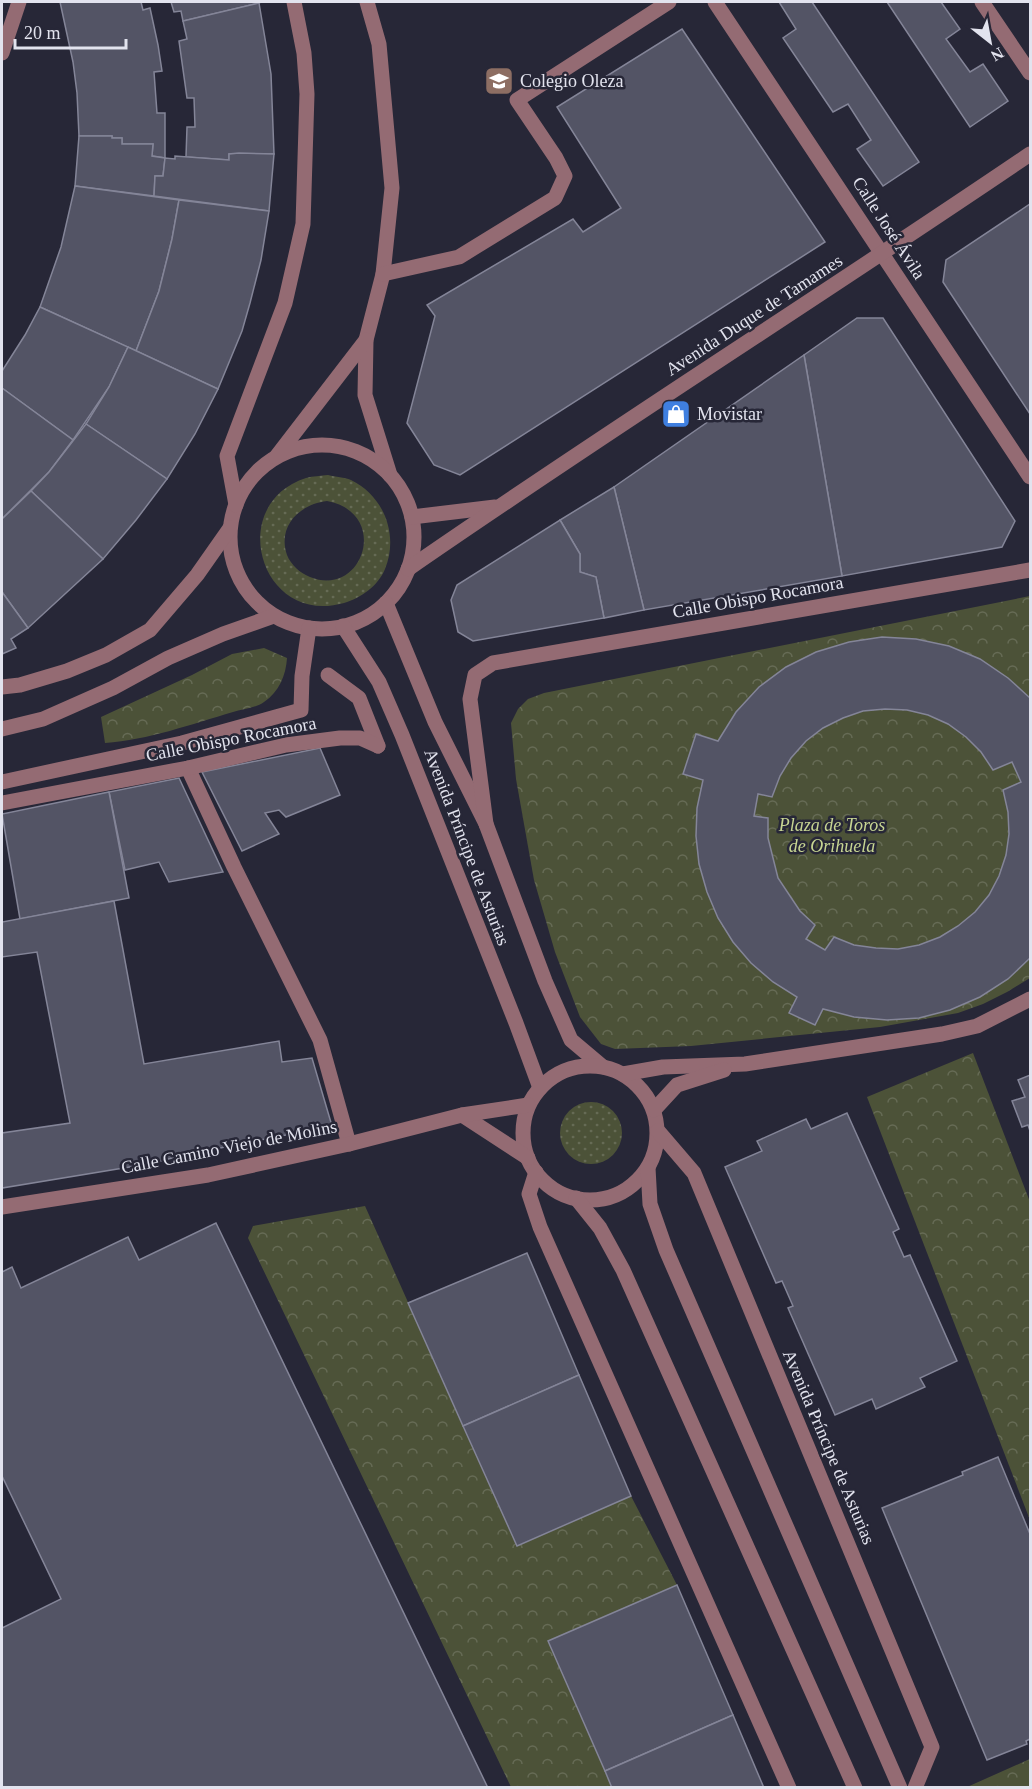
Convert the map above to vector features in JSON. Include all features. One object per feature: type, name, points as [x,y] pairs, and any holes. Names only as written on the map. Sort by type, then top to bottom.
[{"type":"street","points":[[2,53],[19,2]]},
{"type":"street","points":[[236,505],[227,456],[285,303],[303,224],[307,94],[304,53],[294,2]]},
{"type":"street","points":[[367,2],[379,44],[392,188],[382,274],[366,340],[365,395],[390,475]]},
{"type":"street","points":[[382,274],[459,257],[555,198],[565,176],[556,158],[517,100],[669,2]]},
{"type":"street","name":"Calle José Ávila","points":[[715,2],[1030,477]]},
{"type":"street","points":[[982,2],[1030,73]]},
{"type":"street","name":"Avenida Duque de Tamames","points":[[408,569],[1030,154]]},
{"type":"street","points":[[275,458],[295,449],[315,446],[336,446],[356,451],[374,461],[390,475],[404,495],[412,517],[414,543],[408,569],[399,587],[386,603],[366,618],[344,627],[309,628],[291,624],[274,616],[254,599],[239,578],[231,553],[230,528],[236,505],[251,478],[275,458],[366,340]]},
{"type":"street","name":"Avenida Duque de Tamames","points":[[412,517],[498,507]]},
{"type":"street","points":[[2,687],[20,685],[67,671],[106,655],[150,630],[197,575],[230,528]]},
{"type":"street","name":"Calle Obispo Rocamora","points":[[493,663],[1030,570]]},
{"type":"street","name":"Avenida Príncipe de Asturias","points":[[386,603],[435,722],[486,824],[545,981],[572,1040],[603,1067]]},
{"type":"street","points":[[2,729],[44,718],[113,688],[168,658],[223,634],[274,616]]},
{"type":"street","name":"Avenida Príncipe de Asturias","points":[[344,627],[379,682],[402,735],[540,1088]]},
{"type":"street","name":"Calle Obispo Rocamora","points":[[2,782],[182,743],[301,710],[302,676],[309,628]]},
{"type":"street","name":"Avenida Príncipe de Asturias","points":[[486,824],[470,699],[475,675],[493,663]]},
{"type":"street","name":"Calle Obispo Rocamora","points":[[2,803],[188,768],[286,745],[340,738],[360,738],[378,746],[359,698],[328,675]]},
{"type":"street","points":[[188,768],[234,867],[320,1040],[349,1144]]},
{"type":"street","points":[[622,1074],[663,1067],[746,1064],[942,1034],[977,1026],[1030,999]]},
{"type":"street","points":[[654,1110],[677,1084],[746,1064]]},
{"type":"street","points":[[586,1066],[603,1067],[622,1074],[636,1083],[646,1096],[654,1110],[658,1131],[655,1150],[648,1168],[634,1184],[617,1194],[596,1199],[576,1198],[560,1193],[546,1184],[536,1172],[528,1158],[523,1125],[528,1106],[540,1088],[554,1077],[569,1069],[586,1066]]},
{"type":"street","name":"Calle Camino Viejo de Molins","points":[[2,1207],[208,1175],[349,1144],[462,1115],[528,1106]]},
{"type":"street","points":[[462,1115],[528,1158]]},
{"type":"street","name":"Avenida Príncipe de Asturias","points":[[658,1131],[694,1173],[932,1747],[915,1788]]},
{"type":"street","points":[[648,1168],[650,1204],[666,1250],[900,1788]]},
{"type":"street","points":[[536,1172],[529,1194],[540,1227],[789,1788]]},
{"type":"street","points":[[576,1198],[600,1228],[623,1270],[855,1788]]},
{"type":"green space","points":[[328,475],[351,480],[363,487],[380,506],[389,530],[389,556],[378,581],[357,598],[344,603],[315,606],[291,597],[274,581],[263,559],[260,535],[266,512],[281,492],[306,478]],"holes":[[[327,501],[347,509],[359,521],[364,536],[362,552],[356,566],[344,576],[329,581],[310,577],[299,571],[289,559],[285,544],[285,535],[293,518],[308,507]]]},
{"type":"green space","name":"Plaza de Toros de Orihuela","points":[[1030,596],[1030,978],[983,1004],[958,1013],[880,1027],[691,1046],[615,1049],[601,1044],[580,1017],[555,952],[534,880],[516,779],[511,723],[518,709],[528,699],[544,693]]},
{"type":"green space","points":[[264,648],[287,658],[285,671],[278,688],[261,704],[154,735],[105,743],[101,717],[232,654]]},
{"type":"green space","points":[[973,1053],[1030,1202],[1030,1520],[867,1097]]},
{"type":"green space","points":[[585,1102],[597,1102],[613,1111],[620,1121],[622,1133],[620,1145],[613,1155],[597,1164],[585,1164],[574,1159],[565,1150],[560,1139],[560,1127],[565,1116],[574,1107]]},
{"type":"green space","points":[[365,1206],[517,1546],[631,1496],[677,1585],[549,1641],[612,1787],[511,1787],[248,1238],[253,1226]]},
{"type":"green space","points":[[1030,1759],[1030,1787],[967,1787]]},
{"type":"building","points":[[60,2],[141,2],[143,10],[150,8],[162,71],[154,72],[157,113],[165,113],[165,158],[152,156],[153,144],[122,144],[122,138],[112,138],[112,136],[79,136],[73,62]]},
{"type":"building","points":[[171,2],[259,3],[183,21],[181,11],[174,12]]},
{"type":"building","points":[[779,2],[812,2],[919,162],[883,186],[857,149],[871,140],[848,104],[833,112],[783,38],[796,29]]},
{"type":"building","points":[[887,2],[941,2],[960,29],[946,39],[970,72],[983,64],[1008,101],[970,127]]},
{"type":"building","points":[[259,3],[271,74],[274,154],[229,154],[229,160],[186,157],[187,127],[195,127],[194,98],[187,98],[179,41],[187,39],[183,21]]},
{"type":"building","points":[[682,29],[825,242],[460,475],[434,465],[407,423],[435,316],[427,305],[573,219],[583,232],[621,208],[557,107]]},
{"type":"building","points":[[79,136],[112,136],[112,138],[122,138],[122,144],[153,144],[152,156],[165,158],[163,176],[155,176],[154,196],[75,186]]},
{"type":"building","points":[[229,154],[274,154],[269,211],[154,196],[155,176],[163,176],[165,158],[175,159],[175,156],[229,160]]},
{"type":"building","points":[[75,186],[179,200],[159,291],[136,351],[40,307],[61,247]]},
{"type":"building","points":[[179,200],[269,211],[261,260],[242,331],[218,389],[136,351],[159,291]]},
{"type":"building","points":[[1030,204],[1030,414],[943,282],[946,260]]},
{"type":"building","points":[[40,307],[128,347],[109,387],[73,440],[2,388],[2,371]]},
{"type":"building","points":[[857,318],[883,318],[1015,521],[1002,547],[842,576],[804,355]]},
{"type":"building","points":[[128,347],[218,389],[195,434],[167,479],[86,424],[109,387]]},
{"type":"building","points":[[804,355],[842,576],[644,610],[614,487]]},
{"type":"building","points":[[2,388],[73,440],[49,472],[2,519]]},
{"type":"building","points":[[86,424],[167,479],[103,559],[31,491],[49,472]]},
{"type":"building","points":[[614,487],[644,610],[604,618],[596,577],[580,572],[580,554],[560,520]]},
{"type":"building","points":[[31,491],[103,559],[28,628],[2,592],[2,519]]},
{"type":"building","points":[[560,520],[580,554],[580,572],[596,577],[604,618],[473,641],[458,632],[451,600],[457,585]]},
{"type":"building","points":[[2,592],[28,628],[11,639],[16,648],[2,654]]},
{"type":"building","points":[[882,637],[916,639],[949,646],[980,659],[1008,678],[1030,698],[1030,958],[1008,979],[980,997],[950,1010],[919,1018],[887,1020],[854,1017],[823,1009],[815,1025],[789,1013],[797,997],[773,982],[751,963],[733,942],[718,918],[699,864],[696,836],[697,808],[703,780],[683,774],[696,734],[718,741],[736,712],[759,687],[786,667],[816,652],[849,642]],"holes":[[[907,710],[928,715],[948,724],[981,752],[993,770],[1012,762],[1021,782],[1003,790],[1008,812],[1009,834],[1006,855],[999,876],[989,895],[975,912],[940,937],[919,945],[898,949],[854,945],[834,937],[825,950],[806,939],[815,925],[800,911],[778,878],[768,838],[768,818],[754,816],[758,794],[772,797],[780,776],[791,758],[806,741],[823,728],[863,711]]]},
{"type":"building","points":[[320,748],[340,795],[286,817],[279,810],[265,813],[279,834],[242,851],[202,772]]},
{"type":"building","points":[[179,778],[223,872],[169,882],[159,862],[125,870],[109,792]]},
{"type":"building","points":[[109,792],[129,898],[20,919],[2,814]]},
{"type":"building","points":[[114,901],[144,1064],[279,1041],[282,1062],[312,1058],[332,1126],[154,1163],[2,1188],[2,1133],[70,1123],[37,952],[2,957],[2,922]]},
{"type":"building","points":[[1030,1075],[1030,1131],[1028,1125],[1022,1127],[1012,1101],[1025,1097],[1018,1080]]},
{"type":"building","points":[[847,1113],[899,1229],[893,1232],[904,1257],[910,1255],[957,1361],[920,1378],[925,1387],[876,1409],[872,1399],[835,1415],[788,1308],[793,1306],[782,1281],[776,1283],[725,1167],[762,1151],[757,1141],[806,1119],[811,1129]]},
{"type":"building","points":[[216,1223],[488,1788],[2,1788],[2,1628],[61,1599],[2,1476],[2,1272],[12,1267],[21,1288],[128,1237],[139,1260]]},
{"type":"building","points":[[527,1253],[579,1375],[463,1426],[408,1303]]},
{"type":"building","points":[[579,1375],[631,1496],[517,1546],[463,1426]]},
{"type":"building","points":[[998,1457],[1030,1534],[1030,1739],[1026,1741],[1027,1744],[987,1760],[882,1508],[963,1475],[962,1472]]},
{"type":"building","points":[[677,1585],[733,1715],[605,1771],[548,1641]]},
{"type":"building","points":[[733,1715],[764,1788],[612,1788],[605,1771]]},
{"type":"place","name":"Colegio Oleza","points":[[499,81]]},
{"type":"place","name":"Movistar","points":[[676,414]]}]
